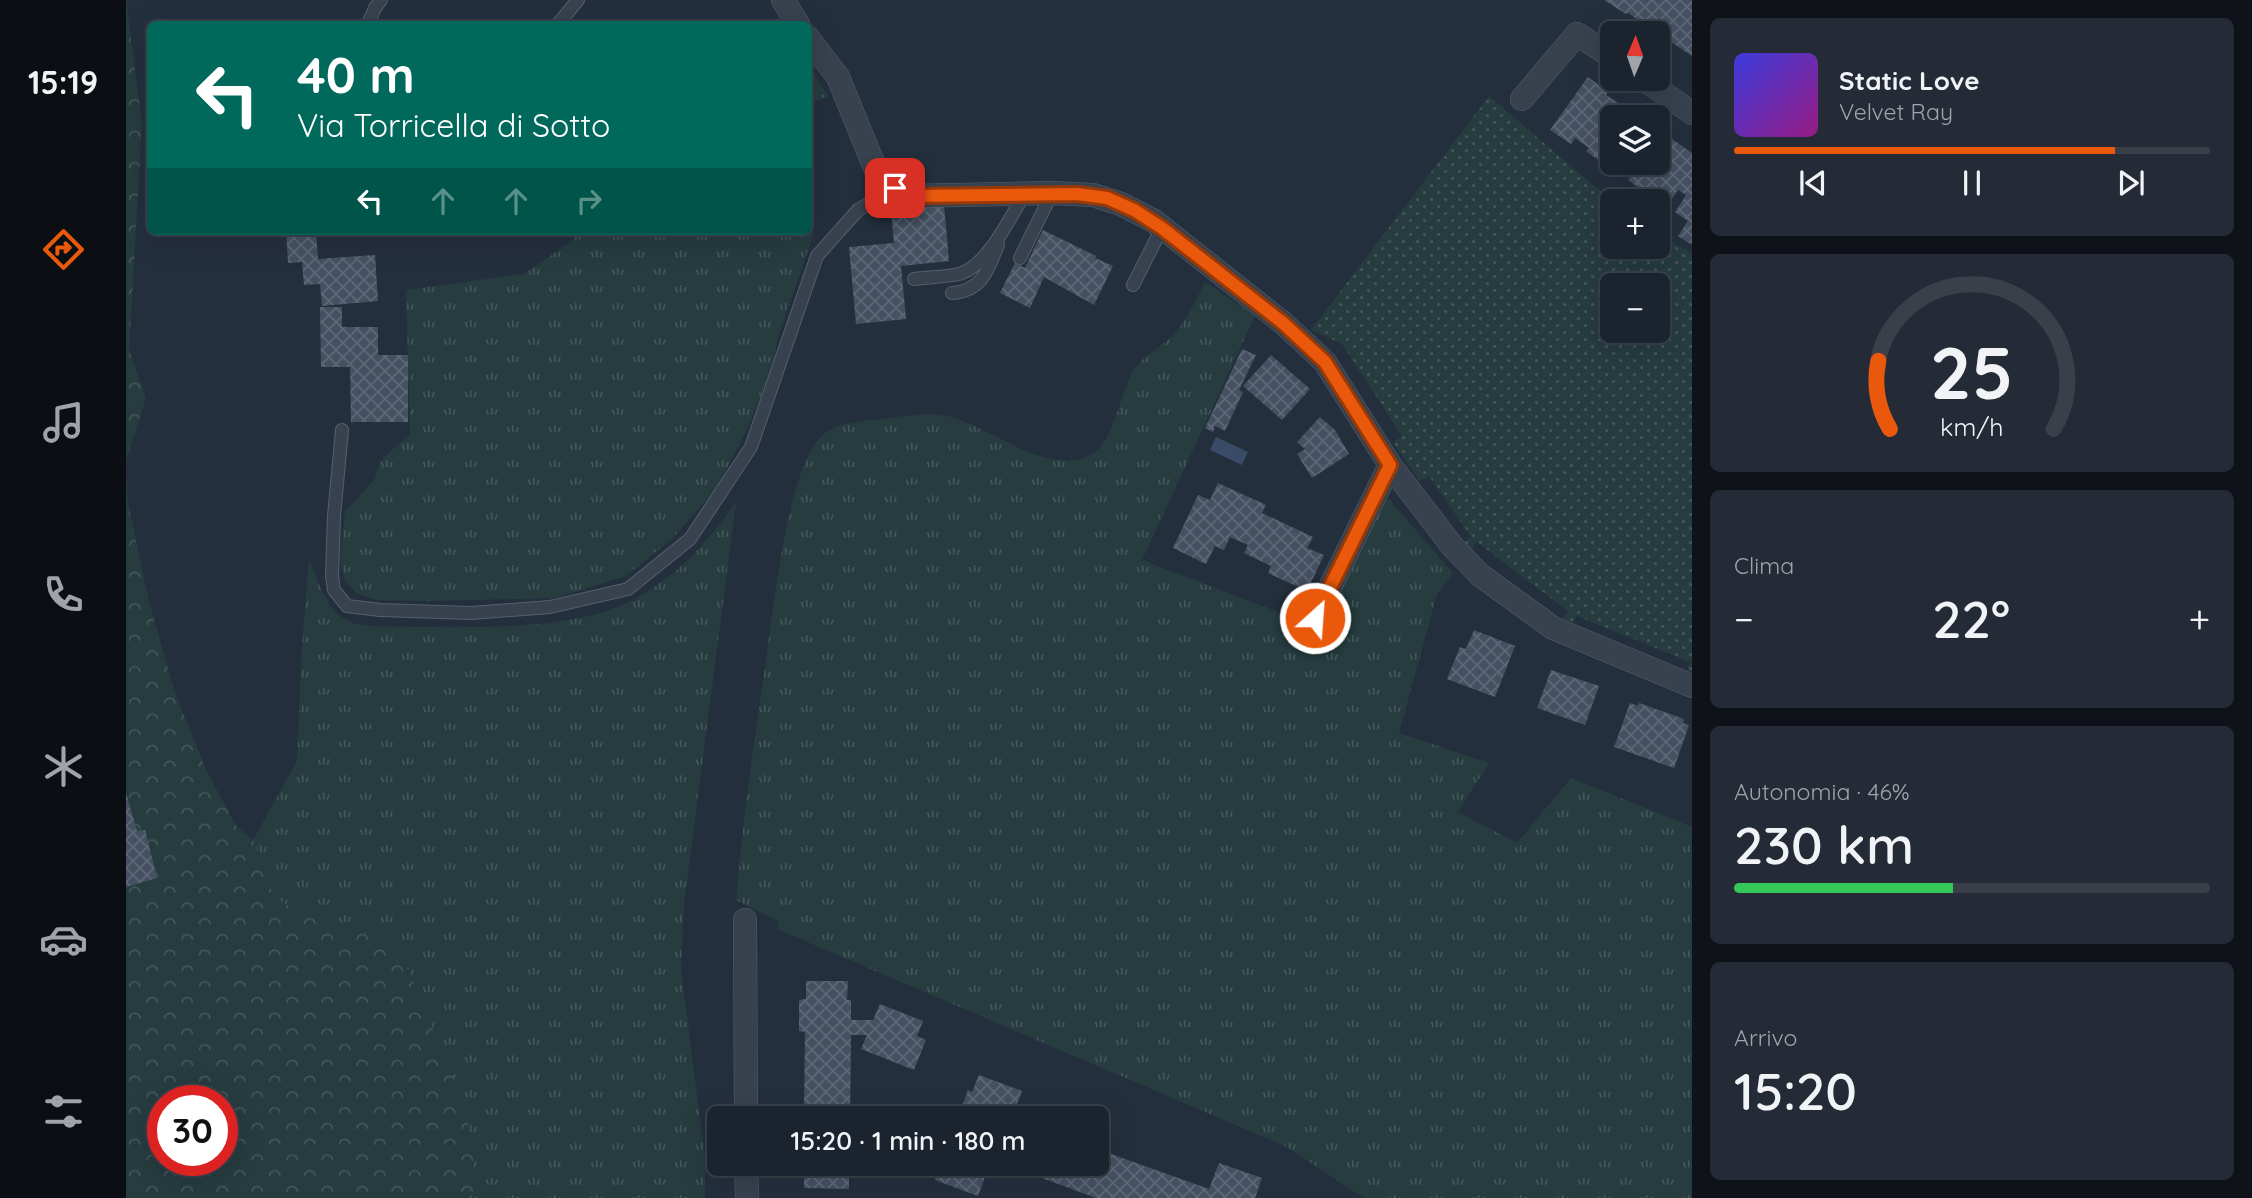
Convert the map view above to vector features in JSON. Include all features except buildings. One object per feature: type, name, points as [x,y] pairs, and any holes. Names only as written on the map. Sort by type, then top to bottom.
[{"type":"street","points":[[783,0],[796,21]]},
{"type":"street","points":[[1522,99],[1577,34],[1600,49]]},
{"type":"street","points":[[812,43],[838,77],[880,180],[910,196],[1077,194],[1107,198],[1134,210],[1162,228],[1283,323],[1325,362],[1390,465],[1466,563],[1553,628],[1692,686]]},
{"type":"street","points":[[1660,91],[1692,113]]},
{"type":"street","points":[[1315,618],[1390,465]]},
{"type":"street","points":[[745,920],[746,1106]]},
{"type":"street","points":[[746,1176],[747,1198]]},
{"type":"lane","points":[[369,21],[381,0]]},
{"type":"lane","points":[[560,21],[578,0]]},
{"type":"lane","points":[[342,430],[334,516],[332,576],[334,590],[346,606],[471,613],[550,607],[628,589],[690,538],[751,447],[817,256],[858,211],[895,188]]},
{"type":"lane","points":[[914,279],[962,273],[992,247],[1026,193]]},
{"type":"lane","points":[[1020,258],[1052,193]]},
{"type":"lane","points":[[952,293],[965,292],[974,287],[987,272],[1008,222]]},
{"type":"lane","points":[[1133,285],[1162,228]]},
{"type":"green space","points":[[126,0],[142,123],[129,350],[146,398],[126,461]]},
{"type":"green space","points":[[812,70],[828,96],[812,102]]},
{"type":"green space","points":[[1489,96],[1600,191],[1600,259],[1670,259],[1670,240],[1692,253],[1692,674],[1687,672],[1690,662],[1577,616],[1572,625],[1562,619],[1568,611],[1477,542],[1471,550],[1463,543],[1471,537],[1429,476],[1420,481],[1393,443],[1402,436],[1342,344],[1311,330]]},
{"type":"green space","points":[[812,226],[814,233],[778,337],[772,370],[745,433],[717,488],[672,539],[626,576],[556,598],[377,600],[356,593],[344,579],[340,558],[345,512],[375,479],[380,461],[410,434],[406,290],[524,274],[576,235],[812,235]]},
{"type":"green space","points":[[1205,282],[1255,316],[1142,560],[1320,628],[1387,497],[1453,573],[1437,594],[1399,733],[1489,763],[1458,812],[1517,843],[1571,778],[1692,827],[1692,1198],[1364,1198],[1287,1147],[777,929],[779,921],[736,900],[750,776],[784,537],[800,475],[811,451],[823,435],[840,426],[860,422],[929,414],[964,421],[1041,456],[1060,460],[1078,459],[1095,452],[1102,445],[1136,367],[1177,330]]},
{"type":"green space","points":[[126,474],[128,502],[148,598],[175,693],[207,772],[237,827],[253,840],[275,899],[315,919],[380,938],[409,971],[465,1106],[474,1156],[473,1193],[466,1198],[126,1198]]},
{"type":"green space","points":[[736,502],[684,904],[681,969],[705,1158],[705,1198],[466,1198],[473,1192],[465,1106],[409,971],[380,938],[315,919],[275,899],[253,840],[297,761],[309,559],[330,605],[344,618],[359,625],[465,627],[554,622],[609,610],[649,591],[690,557]]},
{"type":"water","points":[[1216,437],[1248,452],[1242,465],[1210,450]]},
{"type":"route","points":[[895,188],[910,196],[1026,193],[1077,194],[1107,198],[1154,221],[1298,335],[1325,362],[1390,465],[1315,618]]}]
